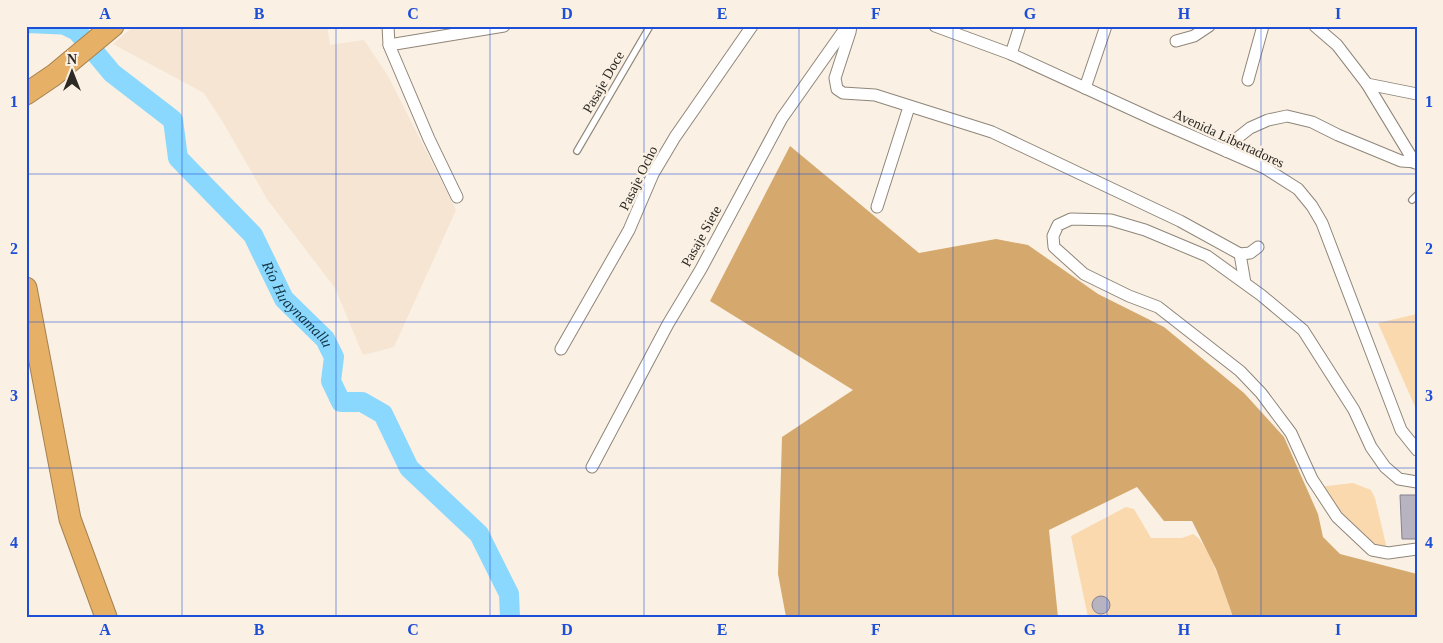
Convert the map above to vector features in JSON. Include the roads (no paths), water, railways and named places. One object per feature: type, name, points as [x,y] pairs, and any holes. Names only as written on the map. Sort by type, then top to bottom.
[{"type":"highway","points":[[26,94],[54,75],[109,30]]},
{"type":"highway","points":[[26,288],[70,519],[106,617]]},
{"type":"street","points":[[388,26],[388,45],[429,139],[457,197]]},
{"type":"street","points":[[388,45],[504,26]]},
{"type":"street","name":"Pasaje Ocho","points":[[561,349],[629,230],[653,174],[752,26]]},
{"type":"street","name":"Pasaje Siete","points":[[592,466],[782,118],[847,26]]},
{"type":"street","points":[[851,26],[835,78],[837,89],[843,92],[874,95],[992,132],[1180,221],[1240,254],[1250,253],[1258,247]]},
{"type":"street","points":[[1011,54],[1020,26]]},
{"type":"street","points":[[1086,88],[1106,26]]},
{"type":"street","points":[[1176,41],[1194,36],[1209,26]]},
{"type":"street","points":[[1248,80],[1263,26]]},
{"type":"street","points":[[1315,26],[1337,45],[1367,84],[1416,163]]},
{"type":"street","name":"Avenida Libertadores","points":[[940,27],[1011,54],[1265,168],[1298,189],[1322,223],[1401,430],[1417,450]]},
{"type":"street","points":[[1367,84],[1417,94]]},
{"type":"street","points":[[876,207],[910,107]]},
{"type":"street","points":[[1226,151],[1231,144],[1250,128],[1268,120],[1287,116],[1312,122],[1338,135],[1402,160],[1416,163]]},
{"type":"street","points":[[1417,482],[1399,478],[1385,467],[1371,447],[1354,410],[1302,330],[1261,294],[1206,256],[1145,230],[1111,220],[1071,218],[1058,225],[1053,236],[1054,247],[1084,274],[1129,296],[1158,306],[1240,371],[1261,393],[1291,434],[1312,479],[1337,516],[1372,550],[1388,553],[1417,549]]},
{"type":"street","points":[[1240,254],[1245,283]]},
{"type":"lane","name":"Pasaje Doce","points":[[577,151],[650,26]]},
{"type":"water","points":[[26,26],[86,26],[73,35],[26,33]]},
{"type":"waterway","name":"Río Huaynamallu","points":[[67,26],[77,31],[112,73],[173,120],[178,158],[253,235],[284,299],[325,339],[334,357],[331,381],[341,402],[362,402],[383,414],[409,468],[479,534],[509,594],[510,617]]}]
